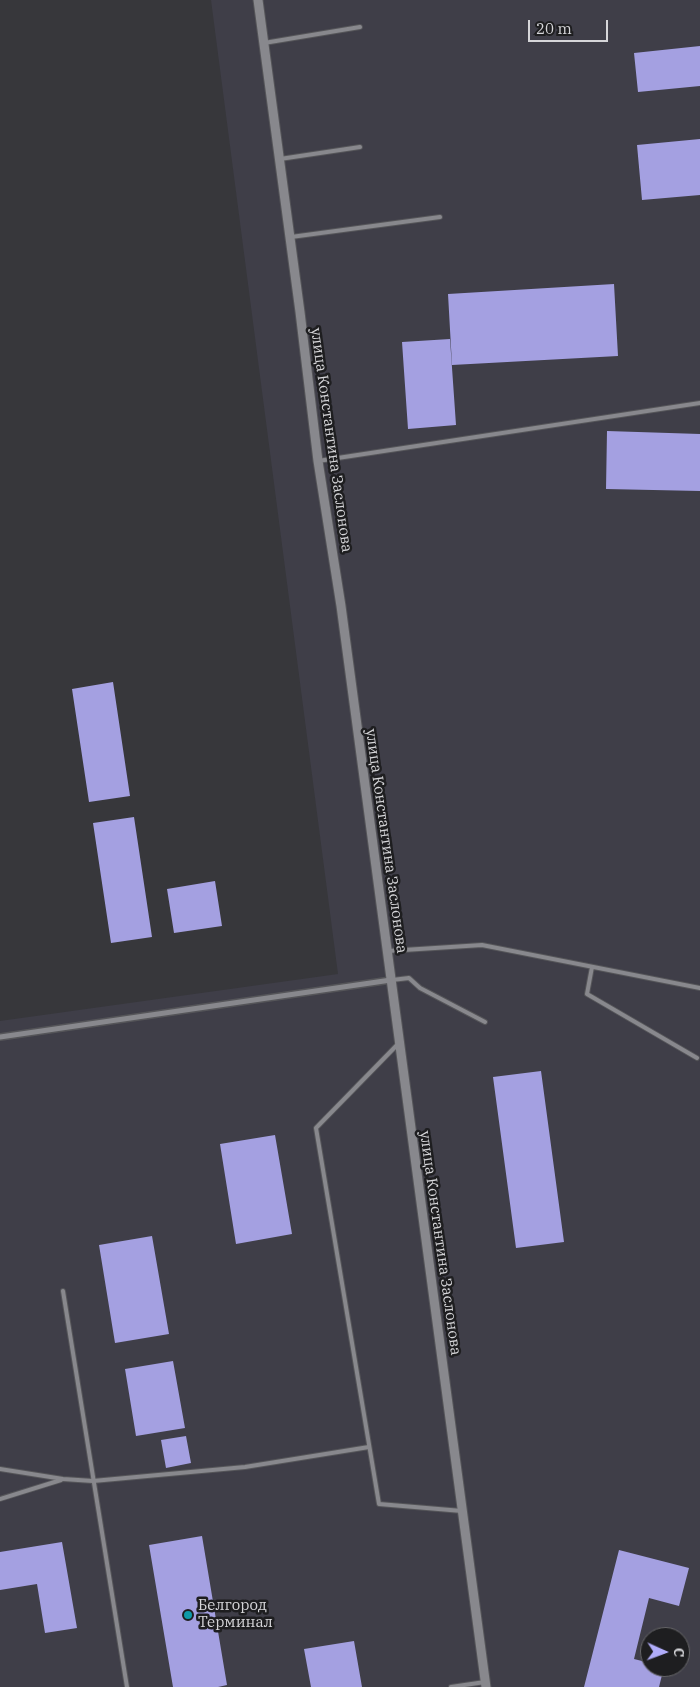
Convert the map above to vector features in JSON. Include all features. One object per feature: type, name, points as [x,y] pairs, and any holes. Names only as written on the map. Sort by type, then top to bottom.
[{"type":"street","name":"улица Константина Заслонова","points":[[258,0],[318,461],[341,606],[485,1684]]},
{"type":"street","points":[[0,1037],[391,980]]},
{"type":"lane","points":[[264,43],[360,27]]},
{"type":"lane","points":[[280,159],[360,147]]},
{"type":"lane","points":[[290,237],[440,217]]},
{"type":"lane","points":[[318,461],[700,403]]},
{"type":"lane","points":[[388,952],[482,945],[700,988]]},
{"type":"lane","points":[[592,967],[587,994],[697,1058]]},
{"type":"lane","points":[[391,980],[409,978],[420,988],[485,1022]]},
{"type":"lane","points":[[400,1042],[316,1128],[379,1504],[462,1511]]},
{"type":"lane","points":[[64,1291],[127,1687]]},
{"type":"lane","points":[[0,1469],[63,1479],[93,1481],[245,1467],[369,1447]]},
{"type":"lane","points":[[0,1499],[63,1479]]},
{"type":"lane","points":[[451,1687],[485,1684]]},
{"type":"shaded area","points":[[211,0],[700,0],[700,1687],[0,1687],[0,1021],[338,974]]},
{"type":"building","points":[[700,46],[700,86],[638,92],[634,53]]},
{"type":"building","points":[[700,139],[700,195],[642,200],[637,145]]},
{"type":"building","points":[[614,284],[618,356],[452,365],[448,294]]},
{"type":"building","points":[[450,339],[456,425],[408,429],[402,342]]},
{"type":"building","points":[[607,431],[700,434],[700,491],[606,489]]},
{"type":"building","points":[[113,682],[130,796],[89,802],[72,689]]},
{"type":"building","points":[[134,817],[152,937],[111,943],[93,823]]},
{"type":"building","points":[[215,881],[222,926],[174,933],[167,889]]},
{"type":"building","points":[[541,1071],[564,1242],[516,1248],[493,1077]]},
{"type":"building","points":[[275,1135],[292,1234],[236,1244],[220,1144]]},
{"type":"building","points":[[152,1236],[169,1334],[115,1343],[99,1245]]},
{"type":"building","points":[[173,1361],[185,1428],[136,1436],[125,1369]]},
{"type":"building","points":[[186,1436],[191,1463],[166,1468],[161,1440]]},
{"type":"building","name":"Белгород Терминал","points":[[202,1536],[227,1685],[218,1687],[173,1687],[149,1545]]},
{"type":"building","points":[[62,1542],[77,1628],[45,1633],[37,1584],[0,1590],[0,1552]]},
{"type":"building","points":[[619,1550],[689,1568],[679,1606],[649,1598],[642,1627],[640,1627],[634,1659],[640,1660],[640,1677],[662,1677],[659,1687],[584,1687]]},
{"type":"building","points":[[354,1641],[362,1687],[311,1687],[304,1649]]},
{"type":"place","name":"Белгород Терминал","points":[[188,1615]]}]
